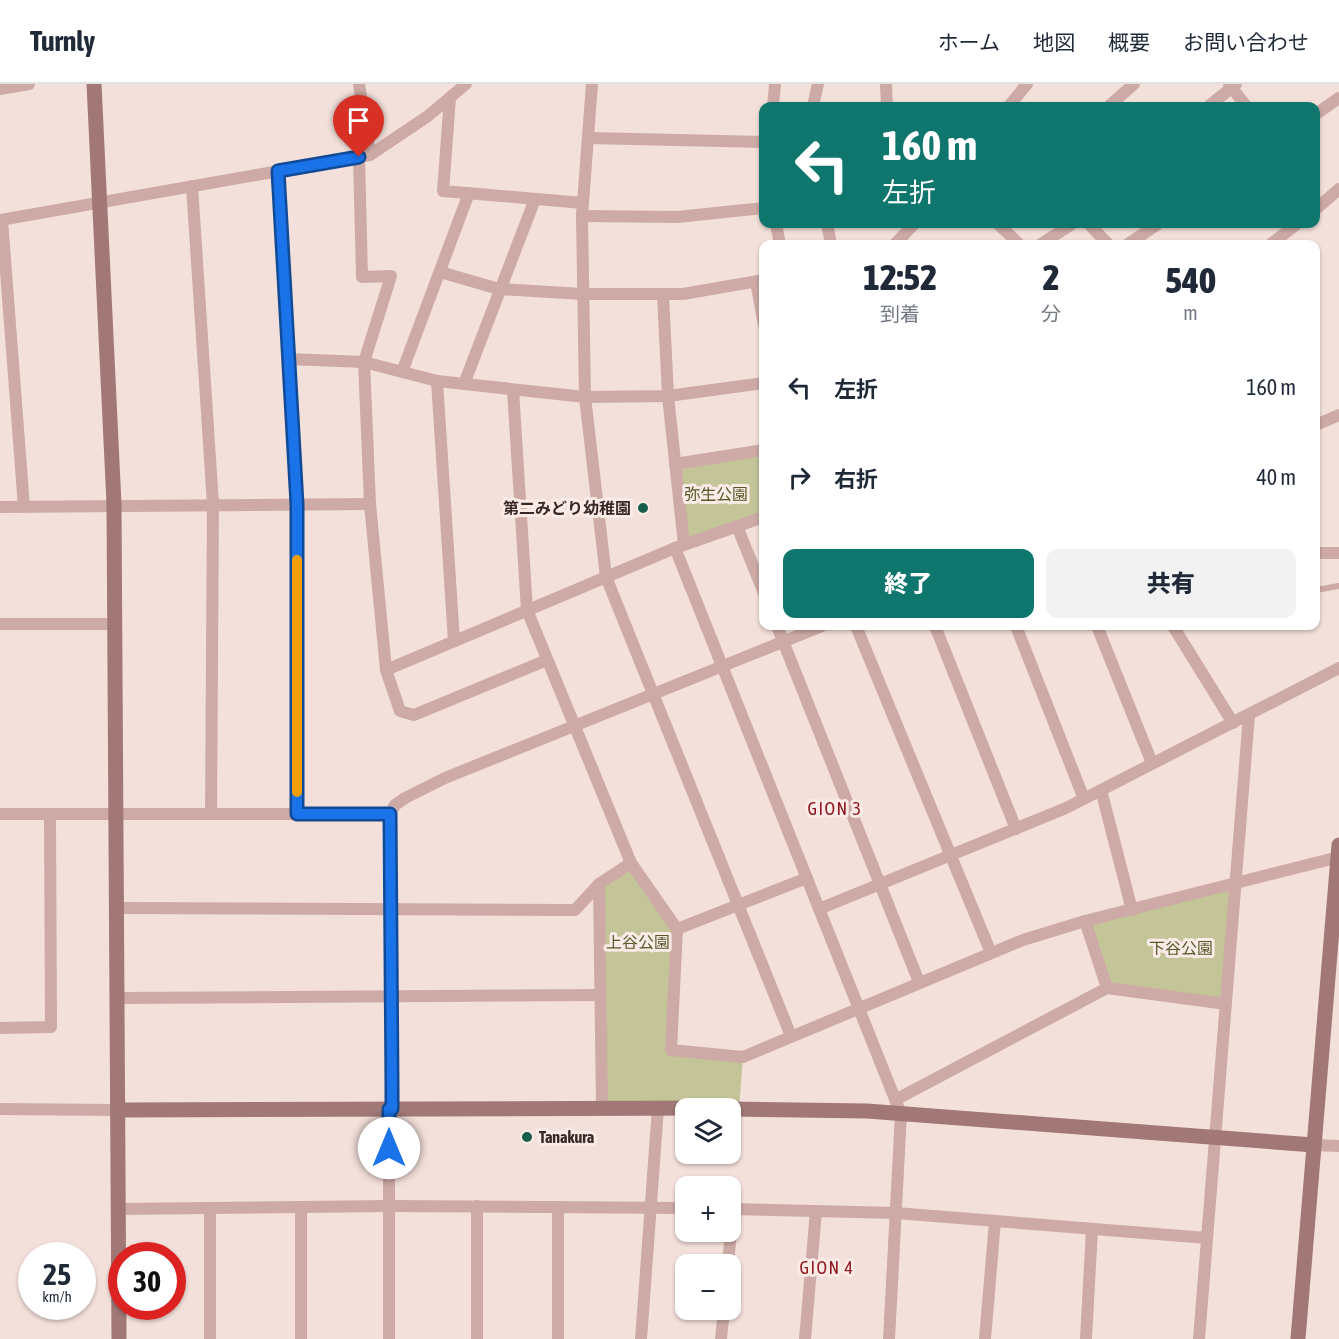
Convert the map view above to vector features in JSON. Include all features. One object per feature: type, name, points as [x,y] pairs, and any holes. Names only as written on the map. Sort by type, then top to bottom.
[{"type":"street","points":[[2,87],[29,84]]},
{"type":"street","points":[[94,84],[114,504],[119,1339]]},
{"type":"street","points":[[359,84],[364,156],[362,277],[391,276],[364,362],[370,504],[386,670],[400,711],[414,715],[547,660]]},
{"type":"street","points":[[24,507],[1,220],[364,156],[428,116],[466,84]]},
{"type":"street","points":[[592,84],[583,209],[585,397],[606,577],[791,1036]]},
{"type":"street","points":[[773,102],[775,84]]},
{"type":"street","points":[[814,102],[818,84]]},
{"type":"street","points":[[886,84],[887,102]]},
{"type":"street","points":[[1012,102],[1026,84]]},
{"type":"street","points":[[1114,102],[1134,84]]},
{"type":"street","points":[[1213,102],[1232,85],[1243,102]]},
{"type":"street","points":[[450,98],[443,191],[535,199],[583,209],[677,217],[759,209]]},
{"type":"street","points":[[1320,111],[1339,98]]},
{"type":"street","points":[[589,138],[759,142]]},
{"type":"street","points":[[278,171],[297,504],[297,814]]},
{"type":"street","points":[[192,186],[213,504],[211,814]]},
{"type":"street","points":[[1320,201],[1339,189]]},
{"type":"street","points":[[402,372],[469,193]]},
{"type":"street","points":[[464,384],[535,199]]},
{"type":"street","points":[[898,240],[908,228]]},
{"type":"street","points":[[1002,228],[1015,240]]},
{"type":"street","points":[[1047,240],[1066,228]]},
{"type":"street","points":[[1093,228],[1104,240]]},
{"type":"street","points":[[1134,240],[1152,228]]},
{"type":"street","points":[[1276,240],[1292,228]]},
{"type":"street","points":[[440,272],[499,289],[584,294],[663,295],[759,281]]},
{"type":"street","points":[[663,295],[668,396],[680,547],[722,666],[898,1107],[896,1213],[889,1339]]},
{"type":"street","points":[[288,358],[364,362],[437,381],[585,397],[668,396],[759,384]]},
{"type":"street","points":[[437,381],[454,641]]},
{"type":"street","points":[[513,390],[526,610],[631,863],[677,929],[671,1050],[743,1057],[991,953],[1085,921],[1236,884],[1339,853],[1298,1339]]},
{"type":"street","points":[[1320,423],[1339,415]]},
{"type":"street","points":[[675,464],[759,451]]},
{"type":"street","points":[[0,507],[114,504],[370,504]]},
{"type":"street","points":[[386,670],[606,577],[759,519]]},
{"type":"street","points":[[737,526],[759,581]]},
{"type":"street","points":[[1320,553],[1339,553]]},
{"type":"street","points":[[0,624],[115,624]]},
{"type":"street","points":[[778,630],[919,982]]},
{"type":"street","points":[[389,1339],[393,997],[390,814],[395,805],[445,778],[812,630]]},
{"type":"street","points":[[858,630],[991,953]]},
{"type":"street","points":[[937,630],[1016,829]]},
{"type":"street","points":[[1018,630],[1084,799]]},
{"type":"street","points":[[1099,630],[1152,762]]},
{"type":"street","points":[[1175,630],[1233,723]]},
{"type":"street","points":[[819,909],[1084,799],[1152,762],[1339,668]]},
{"type":"street","points":[[1199,1339],[1249,715]]},
{"type":"street","points":[[1101,790],[1132,910]]},
{"type":"street","points":[[0,814],[390,814]]},
{"type":"street","points":[[0,1028],[51,1027],[50,814]]},
{"type":"street","points":[[574,910],[599,884],[631,863]]},
{"type":"street","points":[[677,929],[807,878]]},
{"type":"street","points":[[599,884],[602,1108]]},
{"type":"street","points":[[117,908],[599,911]]},
{"type":"street","points":[[1085,921],[1107,988]]},
{"type":"street","points":[[898,1107],[1107,988],[1226,1004]]},
{"type":"street","points":[[117,998],[600,995]]},
{"type":"street","points":[[741,1109],[898,1107],[1215,1138],[1339,1146]]},
{"type":"street","points":[[641,1339],[658,1108]]},
{"type":"street","points":[[0,1109],[675,1108]]},
{"type":"street","points":[[118,1209],[389,1206],[675,1208]]},
{"type":"street","points":[[477,1206],[477,1339]]},
{"type":"street","points":[[301,1207],[301,1339]]},
{"type":"street","points":[[558,1207],[558,1339]]},
{"type":"street","points":[[210,1208],[210,1339]]},
{"type":"street","points":[[741,1209],[896,1213],[1207,1238]]},
{"type":"street","points":[[805,1339],[816,1211]]},
{"type":"street","points":[[984,1339],[994,1221]]},
{"type":"street","points":[[1086,1339],[1092,1229]]},
{"type":"street","points":[[721,1339],[723,1320]]},
{"type":"lane","points":[[1320,589],[1339,586]]},
{"type":"green space","name":"弥生公園","points":[[759,451],[759,518],[684,545],[675,464]]},
{"type":"green space","name":"上谷公園","points":[[631,863],[677,929],[671,1050],[743,1057],[740,1098],[675,1098],[675,1109],[602,1108],[599,884]]},
{"type":"green space","name":"下谷公園","points":[[1236,884],[1226,1004],[1107,988],[1085,921]]},
{"type":"slow traffic","points":[[297,560],[297,792]]},
{"type":"place","name":"第二みどり幼稚園","points":[[643,508]]},
{"type":"place","name":"Tanakura","points":[[527,1137]]},
{"type":"district","name":"GION 3","points":[[835,808]]},
{"type":"district","name":"GION 4","points":[[827,1267]]},
{"type":"route","points":[[359,157],[278,171],[297,504],[297,814],[390,814],[393,908],[392,1109],[389,1109],[389,1148]]}]
